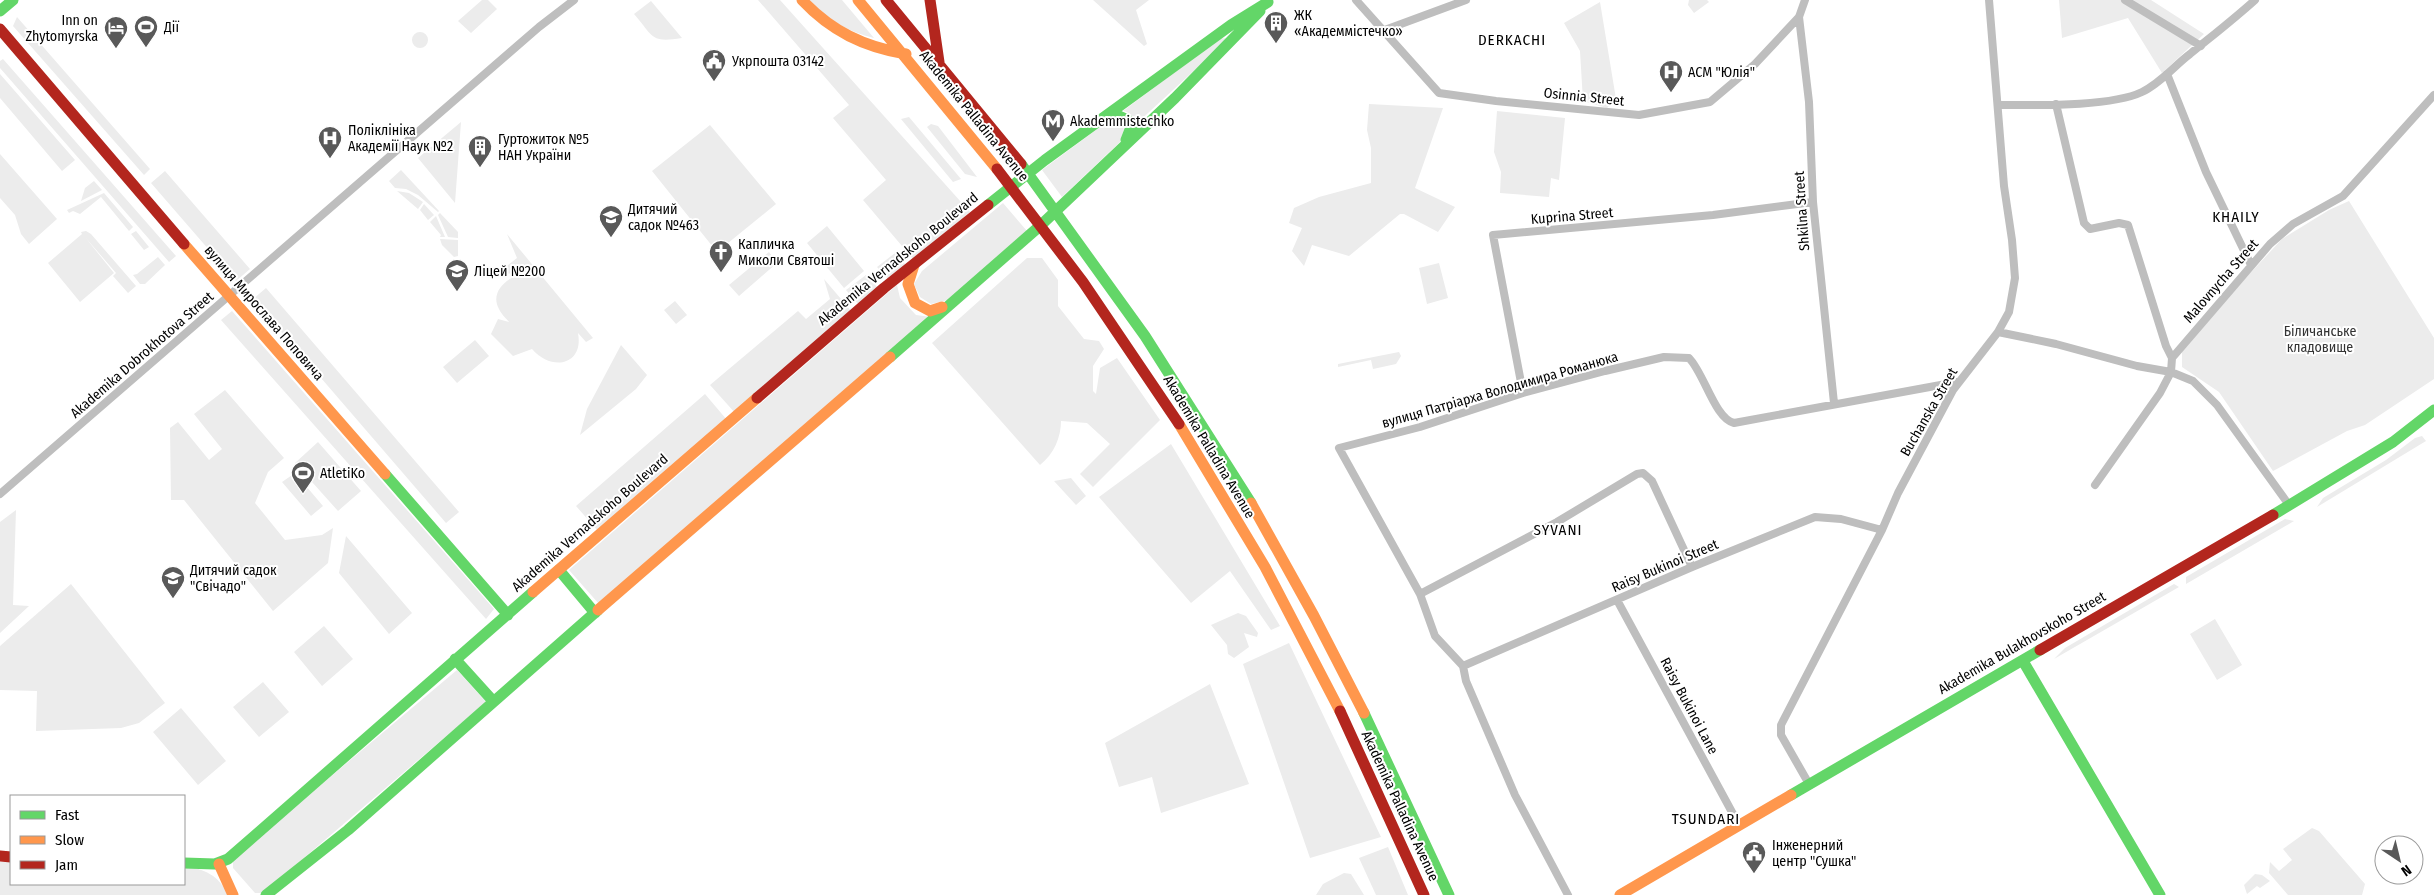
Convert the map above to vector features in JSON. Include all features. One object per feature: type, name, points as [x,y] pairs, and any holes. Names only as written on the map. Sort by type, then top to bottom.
[{"type":"main road","points":[[0,11],[13,0]]},
{"type":"main road","name":"Akademika Palladina Avenue","points":[[802,0],[815,15],[836,31],[855,42],[881,51],[906,54]]},
{"type":"main road","name":"Akademika Palladina Avenue","points":[[858,0],[906,54],[1011,186],[1041,225],[1150,379],[1215,482],[1316,664],[1366,767],[1424,895]]},
{"type":"main road","name":"Akademika Palladina Avenue","points":[[886,0],[939,62],[1057,211],[1166,368],[1221,453],[1291,573],[1348,681],[1415,816],[1450,895]]},
{"type":"main road","name":"Akademika Palladina Avenue","points":[[930,0],[939,62]]},
{"type":"main road","points":[[266,895],[348,830],[493,701],[1057,211],[1241,33],[1269,1]]},
{"type":"main road","name":"Akademika Vernadskoho Boulevard","points":[[219,864],[236,852],[858,309],[1028,173],[1231,25],[1269,1]]},
{"type":"main road","name":"вулиця Мирослава Поповича","points":[[0,29],[229,296],[508,615]]},
{"type":"main road","points":[[1103,118],[1120,114],[1130,122],[1131,133],[1118,152]]},
{"type":"main road","points":[[914,265],[908,279],[908,287],[915,303],[930,311],[939,309],[954,300]]},
{"type":"main road","name":"Akademika Bulakhovskoho Street","points":[[1620,895],[2289,505],[2393,442],[2434,410]]},
{"type":"main road","points":[[559,570],[595,613]]},
{"type":"main road","points":[[455,659],[493,701]]},
{"type":"main road","points":[[2023,660],[2160,895]]},
{"type":"main road","points":[[185,863],[219,864],[233,895]]},
{"type":"street","name":"Akademika Dobrokhotova Street","points":[[0,494],[539,27],[574,0]]},
{"type":"street","name":"Osinnia Street","points":[[1356,0],[1439,92],[1496,101],[1639,115],[1710,102],[1755,64],[1799,17],[1805,0]]},
{"type":"street","points":[[1382,31],[1466,0]]},
{"type":"street","name":"Buchanska Street","points":[[1809,784],[1781,735],[1782,725],[1882,530],[1898,493],[1957,382],[1998,332],[2009,312],[2015,278],[2012,240],[2004,186],[1990,0]]},
{"type":"street","points":[[2125,0],[2201,46]]},
{"type":"street","points":[[1998,105],[2056,104],[2126,96],[2141,92],[2167,74],[2255,0]]},
{"type":"street","name":"Shkilna Street","points":[[1799,17],[1809,102],[1813,202],[1834,403]]},
{"type":"street","points":[[2167,74],[2206,172],[2251,264]]},
{"type":"street","name":"Malovnycha Street","points":[[2172,358],[2251,264],[2293,224],[2343,196],[2434,95]]},
{"type":"street","points":[[2056,104],[2084,223],[2090,229],[2119,222],[2128,225],[2166,346],[2172,358],[2171,372],[2160,393],[2095,485]]},
{"type":"street","name":"Kuprina Street","points":[[1523,393],[1493,236],[1713,215],[1813,202]]},
{"type":"street","points":[[1998,332],[2056,344],[2137,366],[2171,372],[2193,381],[2208,394],[2289,505]]},
{"type":"street","name":"вулиця Патріарха Володимира Романюка","points":[[1420,594],[1339,448],[1420,427],[1523,393],[1664,357],[1682,356],[1689,358],[1700,370],[1719,411],[1728,422],[1734,423],[1834,403],[1957,382]]},
{"type":"street","points":[[1568,895],[1515,795],[1466,681],[1464,666],[1434,636],[1420,594],[1558,522],[1637,474],[1643,473],[1652,481],[1692,567]]},
{"type":"street","name":"Raisy Bukinoi Street","points":[[1464,666],[1692,567],[1815,517],[1841,519],[1882,530]]},
{"type":"street","name":"Raisy Bukinoi Lane","points":[[1617,600],[1739,825]]},
{"type":"green space","points":[[482,0],[488,0],[497,9],[471,33],[458,21]]},
{"type":"green space","points":[[758,0],[780,0],[970,212],[913,259],[863,200],[886,180],[833,118],[849,105]]},
{"type":"green space","points":[[808,0],[842,0],[874,38],[838,24]]},
{"type":"green space","points":[[1093,0],[1149,0],[1136,10],[1147,44],[1144,46]]},
{"type":"green space","points":[[1689,0],[1707,0],[1709,2],[1694,13],[1688,5]]},
{"type":"green space","points":[[2059,0],[2151,0],[2204,34],[2162,73],[2128,18],[2062,38]]},
{"type":"green space","points":[[651,1],[682,38],[658,39],[645,28],[634,14]]},
{"type":"green space","points":[[1600,2],[1616,99],[1607,108],[1583,101],[1580,51],[1564,23]]},
{"type":"green space","points":[[17,17],[150,169],[144,175],[13,26]]},
{"type":"green space","points":[[417,32],[423,32],[428,37],[426,46],[417,48],[412,43],[412,37]]},
{"type":"green space","points":[[1226,38],[1223,44],[1135,125],[1132,116],[1123,111],[1219,39]]},
{"type":"green space","points":[[3,59],[176,256],[169,262],[0,68],[0,61]]},
{"type":"green space","points":[[0,74],[75,160],[62,171],[0,98]]},
{"type":"green space","points":[[1369,104],[1443,108],[1415,188],[1455,207],[1438,232],[1404,214],[1400,214],[1349,256],[1312,245],[1304,266],[1292,251],[1302,228],[1289,223],[1294,208],[1319,197],[1371,183],[1371,148],[1367,130]]},
{"type":"green space","points":[[1497,111],[1565,118],[1559,180],[1551,178],[1549,197],[1500,193],[1501,172],[1494,152]]},
{"type":"green space","points":[[909,117],[961,179],[953,182],[901,119]]},
{"type":"green space","points":[[1113,121],[1120,123],[1124,129],[1120,142],[1062,197],[1042,170],[1104,124]]},
{"type":"green space","points":[[461,122],[455,203],[418,158]]},
{"type":"green space","points":[[931,124],[938,126],[977,177],[965,174],[927,127]]},
{"type":"green space","points":[[710,125],[776,204],[717,252],[652,171]]},
{"type":"green space","points":[[0,154],[57,219],[29,244],[21,234],[15,215],[0,198]]},
{"type":"green space","points":[[401,170],[438,212],[418,195],[406,189],[395,188],[389,181]]},
{"type":"green space","points":[[165,171],[250,269],[236,281],[151,183]]},
{"type":"green space","points":[[94,181],[102,190],[81,201],[85,188]]},
{"type":"green space","points":[[397,191],[409,193],[423,202],[418,209]]},
{"type":"green space","points":[[104,193],[133,227],[129,231],[101,197],[80,214],[73,211],[69,213],[67,210]]},
{"type":"green space","name":"Біличанське кладовище","points":[[2349,201],[2434,338],[2434,379],[2365,425],[2347,431],[2273,471],[2219,392],[2182,367],[2182,351],[2218,308],[2282,239],[2329,210]]},
{"type":"green space","points":[[1003,203],[1027,231],[948,300],[931,304],[920,297],[914,284],[922,271]]},
{"type":"green space","points":[[424,204],[434,215],[428,220],[420,210]]},
{"type":"green space","points":[[440,213],[458,232],[458,238],[448,237],[438,215]]},
{"type":"green space","points":[[436,216],[445,237],[440,237],[441,235],[430,222]]},
{"type":"green space","points":[[827,226],[864,271],[844,288],[807,243]]},
{"type":"green space","points":[[86,231],[91,234],[136,286],[128,293],[113,276],[116,273],[85,237],[114,273],[80,302],[48,263],[82,234],[81,232]]},
{"type":"green space","points":[[136,231],[149,247],[144,250],[131,234]]},
{"type":"green space","points":[[507,234],[593,338],[586,342],[578,333],[579,344],[576,352],[565,362],[548,361],[532,349],[513,356],[491,334],[498,319],[509,322],[501,313],[497,303],[498,292],[504,283],[519,275],[499,272],[517,258]]},
{"type":"green space","points":[[440,239],[458,240],[458,256],[454,257],[442,245]]},
{"type":"green space","points":[[769,252],[777,263],[739,296],[729,285]]},
{"type":"green space","points":[[895,253],[906,265],[889,280],[877,267]]},
{"type":"green space","points":[[158,257],[165,265],[145,284],[140,284],[133,275],[137,274]]},
{"type":"green space","points":[[1027,258],[1042,258],[1058,280],[1058,306],[1084,339],[1099,341],[1104,349],[1093,366],[1093,391],[1096,394],[1100,368],[1117,358],[1160,420],[1093,487],[1080,474],[1110,444],[1087,423],[1061,421],[1056,445],[1040,465],[932,343]]},
{"type":"green space","points":[[1439,263],[1448,298],[1427,304],[1419,268]]},
{"type":"green space","points":[[866,275],[879,289],[860,306],[846,290]]},
{"type":"green space","points":[[824,279],[853,313],[736,414],[710,385],[798,311],[806,319],[830,299]]},
{"type":"green space","points":[[897,285],[900,298],[916,315],[931,317],[599,604],[569,570]]},
{"type":"green space","points":[[266,288],[459,512],[446,523],[253,299]]},
{"type":"green space","points":[[675,301],[687,315],[676,324],[664,310]]},
{"type":"green space","points":[[232,311],[494,609],[486,619],[221,320]]},
{"type":"green space","points":[[475,340],[489,356],[457,383],[443,367]]},
{"type":"green space","points":[[621,345],[647,375],[636,389],[580,435],[587,409]]},
{"type":"green space","points":[[1399,352],[1401,356],[1396,364],[1373,369],[1371,360],[1338,367],[1338,364]]},
{"type":"green space","points":[[225,390],[284,458],[268,472],[255,503],[285,540],[322,535],[333,528],[328,563],[273,611],[184,500],[171,500],[170,428],[178,422],[209,460],[222,449],[194,414]]},
{"type":"green space","points":[[705,394],[727,420],[598,531],[576,506]]},
{"type":"green space","points":[[2422,436],[2426,441],[2317,507],[2323,498],[2386,460],[2415,438]]},
{"type":"green space","points":[[318,442],[361,491],[338,511],[295,463]]},
{"type":"green space","points":[[1171,444],[1280,626],[1271,630],[1230,571],[1191,603],[1099,497]]},
{"type":"green space","name":"AtletiKo","points":[[295,473],[323,506],[311,516],[282,482]]},
{"type":"green space","points":[[1071,478],[1086,496],[1076,505],[1054,481]]},
{"type":"green space","points":[[16,510],[13,605],[29,606],[0,633],[0,522]]},
{"type":"green space","points":[[2285,519],[2294,521],[2186,584],[2186,577]]},
{"type":"green space","points":[[346,536],[412,613],[389,634],[339,573]]},
{"type":"green space","points":[[71,584],[165,703],[139,723],[121,728],[36,731],[37,691],[0,690],[0,646]]},
{"type":"green space","points":[[2174,584],[2179,587],[2054,659],[2065,648]]},
{"type":"green space","points":[[1238,613],[1246,616],[1258,633],[1257,637],[1244,633],[1249,647],[1234,658],[1228,654],[1227,645],[1211,625]]},
{"type":"green space","points":[[2215,619],[2242,665],[2217,680],[2190,634]]},
{"type":"green space","points":[[324,626],[353,659],[322,686],[294,652]]},
{"type":"green space","points":[[1289,643],[1381,837],[1310,858],[1243,664]]},
{"type":"green space","points":[[457,670],[486,702],[263,893],[255,893],[233,868],[233,859]]},
{"type":"green space","points":[[263,682],[289,712],[259,737],[233,707]]},
{"type":"green space","points":[[1210,684],[1249,784],[1161,813],[1152,777],[1119,787],[1105,743]]},
{"type":"green space","points":[[181,708],[226,761],[198,785],[153,732]]},
{"type":"green space","points":[[2312,828],[2319,831],[2365,884],[2362,895],[2288,895],[2269,873],[2270,862],[2279,871],[2292,860],[2283,849]]},
{"type":"green space","points":[[1388,847],[1408,895],[1376,895],[1359,858]]},
{"type":"green space","points":[[0,862],[10,862],[10,885],[185,885],[185,866],[210,874],[220,882],[228,895],[0,895]]},
{"type":"green space","points":[[1344,873],[1351,874],[1364,895],[1316,895],[1323,884]]},
{"type":"green space","points":[[2255,874],[2262,875],[2270,881],[2260,888],[2257,886],[2247,894],[2244,885]]},
{"type":"traffic: fast","points":[[0,11],[13,0]]},
{"type":"traffic: fast","points":[[988,205],[1045,160],[1231,25],[1268,2]]},
{"type":"traffic: fast","points":[[890,357],[1041,225],[1175,98],[1260,11]]},
{"type":"traffic: fast","points":[[1106,117],[1119,116],[1128,120],[1131,127],[1126,140]]},
{"type":"traffic: fast","points":[[1021,164],[1145,336],[1251,503]]},
{"type":"traffic: fast","points":[[2273,515],[2393,442],[2434,410]]},
{"type":"traffic: fast","points":[[385,474],[508,615]]},
{"type":"traffic: fast","points":[[559,570],[595,613]]},
{"type":"traffic: fast","points":[[185,863],[215,864],[228,859],[533,592]]},
{"type":"traffic: fast","points":[[266,895],[348,830],[598,610]]},
{"type":"traffic: fast","points":[[1791,795],[2040,650]]},
{"type":"traffic: fast","points":[[455,659],[493,701]]},
{"type":"traffic: fast","points":[[2023,661],[2160,895]]},
{"type":"traffic: fast","points":[[1364,713],[1449,895]]},
{"type":"traffic: slow","points":[[802,0],[825,21],[849,36],[876,47],[906,54]]},
{"type":"traffic: slow","points":[[858,0],[997,169]]},
{"type":"traffic: slow","points":[[184,244],[385,474]]},
{"type":"traffic: slow","points":[[914,265],[908,284],[915,303],[930,311],[942,307]]},
{"type":"traffic: slow","points":[[598,610],[890,357]]},
{"type":"traffic: slow","points":[[533,592],[757,398]]},
{"type":"traffic: slow","points":[[1179,424],[1265,567],[1340,711]]},
{"type":"traffic: slow","points":[[1251,503],[1314,616],[1364,713]]},
{"type":"traffic: slow","points":[[1620,895],[1791,795]]},
{"type":"traffic: slow","points":[[219,864],[233,895]]},
{"type":"traffic: jam","points":[[886,0],[1021,164]]},
{"type":"traffic: jam","points":[[930,0],[939,62]]},
{"type":"traffic: jam","points":[[0,29],[184,244]]},
{"type":"traffic: jam","points":[[997,169],[1083,282],[1179,424]]},
{"type":"traffic: jam","points":[[757,398],[884,288],[988,205]]},
{"type":"traffic: jam","points":[[2040,650],[2273,515]]},
{"type":"traffic: jam","points":[[1340,711],[1424,895]]},
{"type":"traffic: jam","points":[[0,856],[10,857]]},
{"type":"place","name":"ЖК «Академмістечко»","points":[[1276,44]]},
{"type":"place","name":"Дії","points":[[146,48]]},
{"type":"place","name":"Inn on Zhytomyrska","points":[[116,49]]},
{"type":"place","name":"Укрпошта 03142","points":[[714,82]]},
{"type":"place","name":"АСМ \"Юлія\"","points":[[1671,93]]},
{"type":"place","name":"Akademmistechko","points":[[1053,142]]},
{"type":"place","name":"Поліклініка Академії Наук №2","points":[[330,159]]},
{"type":"place","name":"Гуртожиток №5 НАН України","points":[[480,168]]},
{"type":"place","name":"Дитячий садок №463","points":[[611,238]]},
{"type":"place","name":"Капличка Миколи Святоші","points":[[721,273]]},
{"type":"place","name":"Ліцей №200","points":[[457,292]]},
{"type":"place","name":"AtletiKo","points":[[303,494]]},
{"type":"place","name":"Дитячий садок \"Свічадо\"","points":[[173,599]]},
{"type":"place","name":"Інженерний центр \"Сушка\"","points":[[1754,874]]},
{"type":"district","name":"DERKACHI","points":[[1512,40]]},
{"type":"district","name":"KHAILY","points":[[2236,217]]},
{"type":"district","name":"SYVANI","points":[[1558,530]]},
{"type":"district","name":"TSUNDARI","points":[[1706,819]]}]
